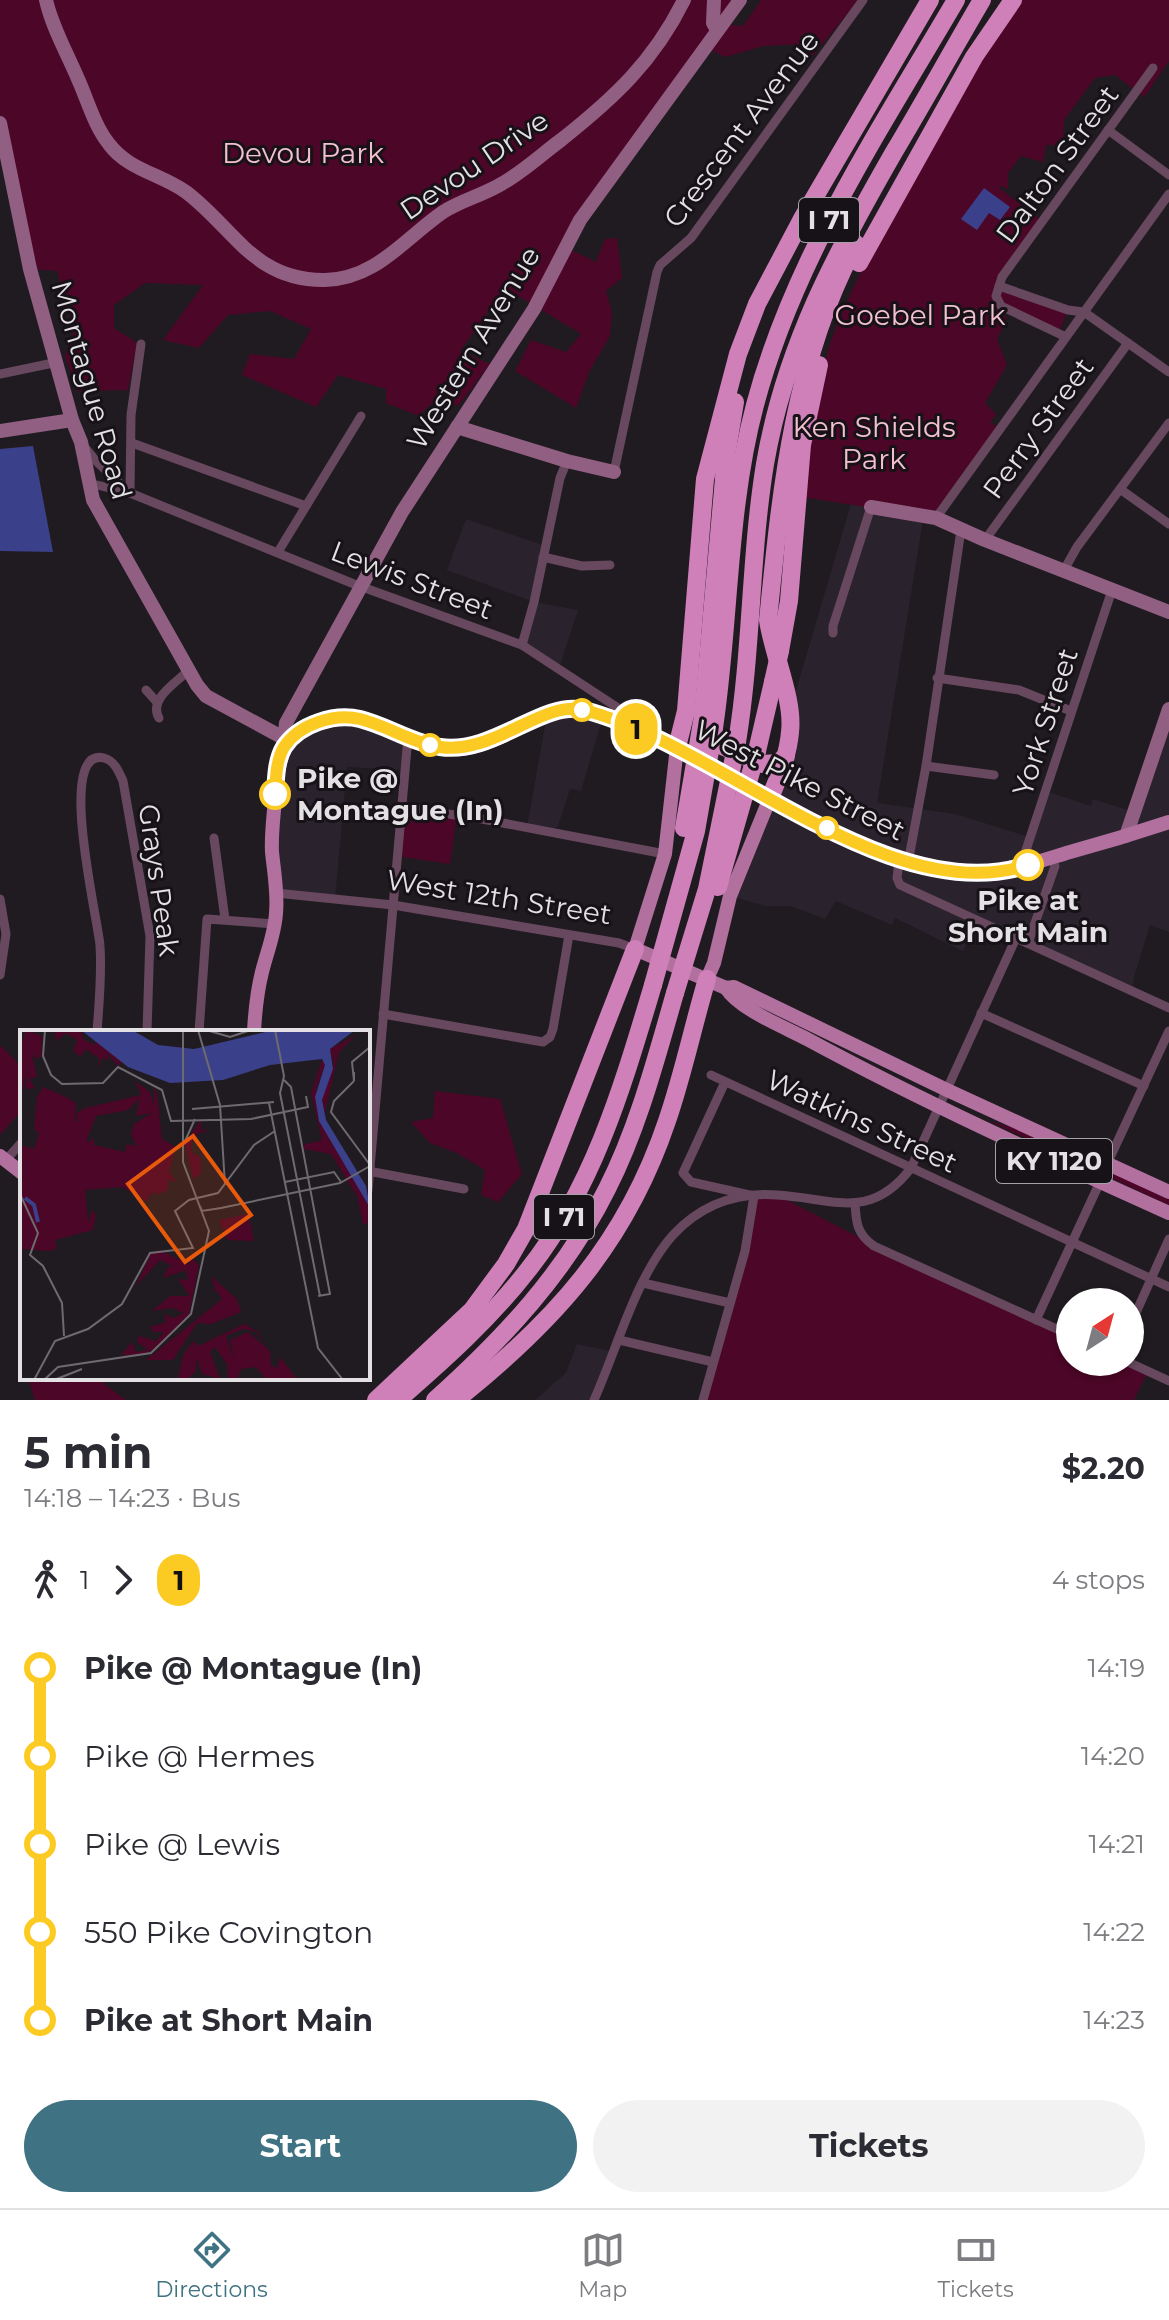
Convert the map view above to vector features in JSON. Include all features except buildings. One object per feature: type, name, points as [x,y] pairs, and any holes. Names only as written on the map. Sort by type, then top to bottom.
[{"type":"highway","points":[[670,743],[701,719],[727,456],[742,376],[779,262],[929,0]]},
{"type":"highway","name":"I 71","points":[[727,456],[751,419],[766,364],[799,277],[831,215],[956,0]]},
{"type":"highway","name":"I 71","points":[[435,1400],[495,1345],[533,1303],[576,1245],[617,1168],[678,994],[707,889],[737,742],[748,653],[757,521],[765,463],[783,387],[812,306],[832,262],[982,0]]},
{"type":"highway","points":[[794,465],[815,380],[840,303],[862,255],[961,80],[1013,0]]},
{"type":"highway","points":[[678,994],[724,869],[757,751],[780,651],[789,601],[788,526],[800,388],[825,309],[845,265],[930,111],[950,56]]},
{"type":"highway","points":[[770,798],[786,756],[791,729],[790,711],[772,647],[768,620],[788,526]]},
{"type":"highway","points":[[701,719],[687,725],[692,733],[762,764],[778,763],[786,756]]},
{"type":"highway","name":"I 71","points":[[398,1400],[501,1303],[563,1220],[584,1180],[608,1126],[664,949],[701,719]]},
{"type":"highway","points":[[376,1400],[472,1310],[506,1264],[542,1193],[635,949]]},
{"type":"highway","points":[[456,1400],[536,1332],[609,1242],[636,1195],[662,1134],[707,979]]},
{"type":"main road","name":"West Pike Street","points":[[289,741],[304,729],[337,718],[359,719],[437,747],[470,748],[547,715],[580,709],[670,743],[871,850],[927,869],[966,873],[1020,868],[1169,822]]},
{"type":"main road","points":[[254,1030],[261,975],[275,924],[272,836],[276,778],[280,756],[289,741]]},
{"type":"main road","points":[[635,949],[665,854],[670,743]]},
{"type":"main road","points":[[707,979],[714,963],[730,896],[770,798]]},
{"type":"main road","name":"West 12th Street","points":[[635,949],[707,979]]},
{"type":"main road","name":"KY 1120","points":[[707,979],[726,988],[734,987],[1169,1192]]},
{"type":"main road","name":"KY 1120","points":[[726,988],[731,997],[766,1017],[939,1107],[1169,1213]]},
{"type":"main road","points":[[3,1158],[20,1171]]},
{"type":"street","name":"Devou Drive","points":[[46,0],[100,130],[120,156],[186,192],[239,246],[261,262],[292,276],[328,280],[360,274],[377,266],[446,210],[502,184],[584,121],[615,96],[648,60],[663,41],[684,0]]},
{"type":"street","points":[[714,0],[713,23],[717,30]]},
{"type":"street","name":"Western Avenue","points":[[289,741],[285,732],[286,723],[402,512],[534,309],[587,208],[740,0]]},
{"type":"street","name":"Crescent Avenue","points":[[614,472],[660,265],[691,238],[863,0]]},
{"type":"street","name":"Dalton Street","points":[[1066,337],[1001,306],[996,296],[999,286],[1002,277],[1153,68]]},
{"type":"street","name":"Montague Road","points":[[0,123],[30,269],[72,420],[81,442],[90,489],[101,515],[206,696],[289,741]]},
{"type":"street","points":[[1108,130],[1169,175]]},
{"type":"street","points":[[936,518],[1169,194]]},
{"type":"street","name":"Dalton Street","points":[[999,286],[1068,310],[1084,312]]},
{"type":"street","points":[[1084,312],[1169,372]]},
{"type":"street","name":"Perry Street","points":[[985,540],[1128,343]]},
{"type":"street","points":[[130,493],[131,415],[141,344]]},
{"type":"street","points":[[0,374],[58,362]]},
{"type":"street","points":[[278,552],[361,416]]},
{"type":"street","points":[[0,431],[72,420]]},
{"type":"street","points":[[1064,570],[1077,547],[1169,423]]},
{"type":"street","points":[[457,427],[614,472]]},
{"type":"street","name":"Lewis Street","points":[[81,442],[130,493]]},
{"type":"street","points":[[132,443],[306,506]]},
{"type":"street","points":[[522,645],[560,478],[567,461]]},
{"type":"street","name":"Lewis Street","points":[[90,489],[97,485],[130,493],[361,586],[522,645],[670,743]]},
{"type":"street","points":[[1120,489],[1169,524]]},
{"type":"street","points":[[833,633],[871,507],[936,518],[1169,612]]},
{"type":"street","points":[[961,530],[926,766],[904,862],[897,878],[900,885],[1169,1008]]},
{"type":"street","points":[[543,557],[582,566],[610,565]]},
{"type":"street","name":"York Street","points":[[1020,868],[1112,590]]},
{"type":"street","points":[[159,718],[155,710],[156,701],[189,670]]},
{"type":"street","points":[[937,678],[1019,690],[1071,711]]},
{"type":"street","points":[[146,690],[156,701]]},
{"type":"street","points":[[1126,836],[1169,709]]},
{"type":"street","points":[[370,1161],[408,737]]},
{"type":"street","name":"Grays Peak","points":[[97,1030],[101,946],[79,807],[85,768],[89,761],[105,758],[118,769],[123,781],[150,936],[147,1030]]},
{"type":"street","points":[[926,766],[994,775]]},
{"type":"street","points":[[401,807],[665,854]]},
{"type":"street","points":[[214,838],[225,919]]},
{"type":"street","points":[[1028,943],[1055,866],[1052,858]]},
{"type":"street","name":"West 12th Street","points":[[276,893],[393,905],[619,943],[635,949]]},
{"type":"street","points":[[0,899],[6,934],[0,975]]},
{"type":"street","points":[[199,1030],[207,919],[275,924]]},
{"type":"street","points":[[383,1014],[543,1042],[550,1037],[553,1029],[569,935]]},
{"type":"street","points":[[594,1400],[652,1264],[672,1236],[694,1217],[724,1199],[777,1195],[827,1203],[855,1203],[869,1200],[895,1186],[911,1168],[1016,938]]},
{"type":"street","points":[[981,1013],[1144,1086]]},
{"type":"street","points":[[1107,1164],[1169,1031]]},
{"type":"street","points":[[1159,1053],[1169,1058]]},
{"type":"street","name":"Watkins Street","points":[[711,1075],[1169,1287]]},
{"type":"street","points":[[725,1082],[683,1173],[691,1182],[754,1196]]},
{"type":"street","points":[[3,1158],[20,1144]]},
{"type":"street","points":[[370,1172],[464,1189]]},
{"type":"street","points":[[1036,1320],[1100,1182]]},
{"type":"street","points":[[703,1400],[745,1251],[754,1196]]},
{"type":"street","points":[[855,1203],[856,1226],[865,1240],[874,1246],[1056,1329]]},
{"type":"street","points":[[1144,1296],[1169,1239]]},
{"type":"street","points":[[643,1283],[730,1303]]},
{"type":"street","points":[[619,1340],[713,1362]]},
{"type":"street","points":[[1144,1369],[1169,1381]]},
{"type":"shaded area","points":[[984,188],[1010,207],[1000,220],[989,213],[977,230],[961,219]]},
{"type":"shaded area","points":[[33,446],[53,552],[0,551],[0,449]]},
{"type":"shaded area","points":[[851,504],[924,514],[877,803],[955,814],[1029,837],[1046,791],[1091,806],[1093,799],[1134,812],[1169,731],[1169,932],[1150,925],[1132,991],[978,921],[963,951],[895,918],[892,925],[836,901],[825,919],[791,906],[766,906],[730,896],[783,767],[790,711]]},
{"type":"shaded area","points":[[466,519],[545,546],[534,602],[447,570]]},
{"type":"shaded area","points":[[534,602],[578,610],[559,668],[522,645]]},
{"type":"shaded area","points":[[547,715],[603,716],[581,791],[570,789],[558,826],[551,831],[527,827]]},
{"type":"shaded area","points":[[337,718],[408,737],[404,770],[347,767],[335,898],[276,893],[272,851],[284,747]]},
{"type":"shaded area","points":[[577,1344],[614,1352],[597,1400],[535,1400],[566,1373]]},
{"type":"green space","name":"Devou Park","points":[[0,0],[740,0],[723,24],[743,26],[761,0],[859,0],[807,62],[802,44],[764,46],[725,57],[705,47],[565,247],[596,262],[605,239],[617,238],[622,278],[606,291],[612,312],[610,336],[589,372],[576,408],[515,371],[531,340],[566,352],[581,334],[505,288],[460,351],[490,364],[458,406],[438,397],[419,416],[386,403],[386,389],[338,375],[316,407],[242,375],[250,354],[294,359],[311,329],[270,311],[228,315],[199,348],[163,340],[203,285],[145,283],[114,305],[114,328],[137,343],[128,390],[77,391],[65,356],[74,331],[57,271],[30,269],[0,143]]},
{"type":"green space","name":"Goebel Park","points":[[1019,0],[1169,0],[1169,61],[1144,97],[1115,75],[1095,78],[1064,120],[1063,145],[1046,145],[1043,162],[1021,156],[1008,173],[1008,189],[998,187],[1042,221],[1002,277],[1003,286],[1068,310],[1059,332],[1001,306],[998,314],[1007,318],[997,339],[1007,365],[985,403],[996,414],[990,423],[1001,428],[936,518],[802,497],[818,388],[844,307],[964,88]]},
{"type":"green space","points":[[401,807],[457,815],[450,864],[396,856]]},
{"type":"green space","points":[[0,1045],[20,1065],[20,1112],[0,1135]]},
{"type":"green space","points":[[435,1091],[500,1099],[522,1174],[498,1202],[481,1195],[485,1170],[457,1153],[430,1143],[411,1122],[433,1118]]},
{"type":"green space","points":[[987,1120],[1021,1130],[1169,1198],[1169,1205]]},
{"type":"green space","points":[[777,1195],[880,1248],[1056,1329],[1056,1376],[1144,1376],[1144,1369],[1148,1371],[1134,1400],[703,1400],[754,1196]]},
{"type":"green space","points":[[29,1380],[103,1380],[126,1400],[35,1400]]},
{"type":"bus line","name":"1","points":[[275,794],[284,747],[296,734],[324,721],[351,717],[421,743],[458,749],[483,744],[547,715],[580,709],[662,739],[807,818],[891,858],[946,872],[990,872],[1028,865]]},
{"type":"place","name":"Pike @ Montague (In)","points":[[275,794]]},
{"type":"place","name":"Pike at Short Main","points":[[1028,865]]},
{"type":"park label","name":"Ken Shields Park","points":[[874,443]]}]
